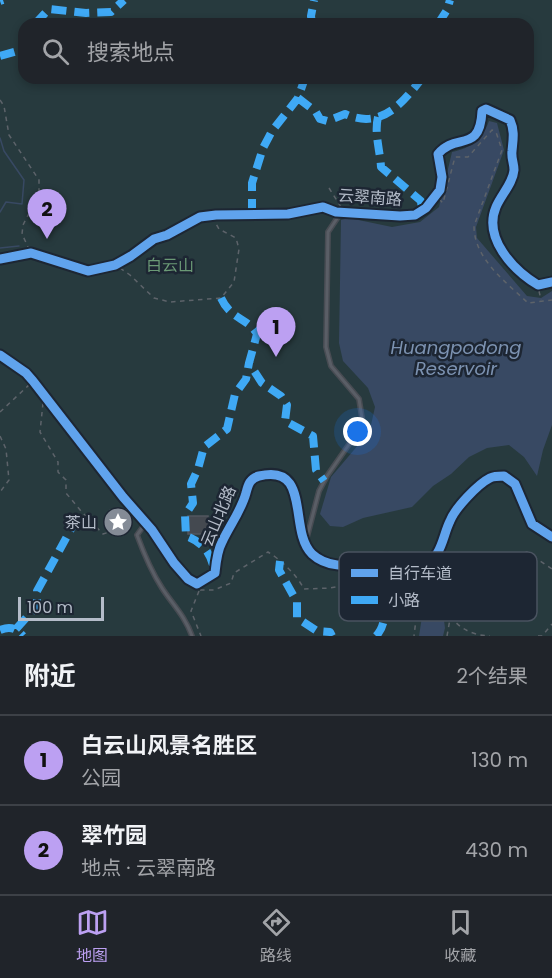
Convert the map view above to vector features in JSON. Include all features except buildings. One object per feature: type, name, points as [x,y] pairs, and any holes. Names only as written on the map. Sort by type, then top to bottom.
[{"type":"street","name":"云翠南路","points":[[0,259],[31,253],[88,272],[115,265],[154,239],[168,235],[200,217],[211,215],[288,213],[323,207],[342,212],[400,216],[415,214],[434,200],[440,190],[442,177],[438,154],[444,147],[470,141],[482,123],[482,111],[486,110],[510,120],[513,127],[511,155],[514,170],[496,208],[492,232],[498,245],[518,271],[538,285]]},
{"type":"street","points":[[538,285],[552,282]]},
{"type":"street","points":[[0,355],[26,373],[33,381],[188,579],[198,587]]},
{"type":"street","name":"云山北路","points":[[198,587],[215,573],[221,543],[239,512],[248,485],[254,477],[268,474],[280,476],[296,492],[299,527],[311,553],[321,560],[339,564]]},
{"type":"street","points":[[439,552],[450,519],[476,489],[492,477],[504,476],[515,484],[532,524],[552,537]]},
{"type":"lane","points":[[306,542],[319,491],[359,430],[362,418],[359,399],[331,366],[326,347],[327,231],[342,212]]},
{"type":"lane","points":[[146,523],[137,536],[150,569],[187,621],[192,636]]},
{"type":"path","points":[[0,100],[4,106],[9,135],[39,180],[39,194],[23,225],[22,234],[31,253]]},
{"type":"path","points":[[443,203],[455,157],[468,157],[492,130],[496,132],[502,150],[474,226],[474,237],[492,268],[528,303],[552,300]]},
{"type":"path","points":[[328,188],[342,212]]},
{"type":"path","points":[[115,265],[130,275],[154,298],[170,302],[220,298],[234,282],[239,249],[236,238],[219,229],[211,215]]},
{"type":"path","points":[[538,285],[541,300]]},
{"type":"path","points":[[0,412],[33,381]]},
{"type":"path","points":[[44,394],[40,432],[58,462],[58,472],[66,480],[66,493],[103,534],[119,529],[136,513]]},
{"type":"path","points":[[0,436],[6,449],[9,480],[0,492]]},
{"type":"path","points":[[201,636],[191,611],[198,587],[214,590],[231,583],[234,573],[268,552],[299,580],[304,589],[339,586]]},
{"type":"path","points":[[537,559],[552,569]]},
{"type":"path","points":[[414,636],[416,621]]},
{"type":"path","points":[[447,636],[450,621]]},
{"type":"path","points":[[453,621],[478,636]]},
{"type":"path","points":[[538,636],[542,636],[552,624]]},
{"type":"green space","name":"白云山","points":[[0,0],[552,0],[552,636],[0,636]]},
{"type":"water","name":"Huangpodong Reservoir","points":[[489,121],[497,123],[504,150],[476,227],[477,238],[527,296],[541,298],[552,291],[552,425],[537,476],[524,457],[509,445],[487,448],[469,457],[451,474],[433,486],[412,507],[363,518],[343,527],[330,526],[320,514],[331,477],[359,444],[371,425],[375,407],[368,388],[343,361],[339,343],[341,220],[349,218],[392,227],[420,222],[439,207],[452,152],[475,142]]},
{"type":"water","points":[[421,621],[444,621],[443,636],[419,636]]},
{"type":"waterway","points":[[0,138],[4,151],[24,180],[22,204],[6,202],[0,212]]},
{"type":"waterway","points":[[0,248],[19,246]]},
{"type":"marked path","points":[[41,18],[49,9],[86,13],[111,12],[124,0]]},
{"type":"marked path","points":[[311,18],[314,0]]},
{"type":"marked path","points":[[442,18],[450,0]]},
{"type":"marked path","points":[[0,56],[18,51]]},
{"type":"marked path","points":[[252,214],[252,183],[263,148],[272,131],[298,98],[303,84]]},
{"type":"marked path","points":[[298,98],[316,112],[320,119],[327,121],[345,114],[369,119],[390,112],[417,84]]},
{"type":"marked path","points":[[378,117],[377,135],[381,167],[421,201],[422,211]]},
{"type":"marked path","points":[[221,298],[229,311],[249,324],[257,334],[249,363],[262,383],[281,396],[287,405],[285,421],[313,436],[316,470],[324,481]]},
{"type":"marked path","points":[[213,565],[203,547],[186,536],[185,515],[193,503],[191,484],[204,447],[227,429],[235,394],[246,379],[249,363]]},
{"type":"marked path","points":[[16,629],[37,606],[37,591],[81,511]]},
{"type":"marked path","points":[[280,561],[279,570],[297,602],[297,618],[317,631],[330,632],[332,636]]},
{"type":"marked path","points":[[376,636],[383,621]]},
{"type":"marked path","points":[[0,630],[13,628],[23,636]]},
{"type":"cycle path","points":[[0,259],[31,253],[88,271],[115,265],[154,239],[167,235],[200,217],[288,214],[323,207],[336,212],[415,215],[426,208],[440,190],[442,177],[438,154],[452,144],[472,138],[477,133],[482,111],[486,109],[510,120],[513,132],[513,175],[496,207],[493,219],[497,241],[510,262],[528,279],[538,285],[552,282]]},
{"type":"cycle path","points":[[0,355],[26,373],[33,381],[123,497],[152,530],[174,563],[188,579],[197,584],[215,573],[220,546],[241,506],[250,482],[259,476],[276,475],[286,479],[293,489],[305,544],[318,558],[330,564],[339,565]]},
{"type":"cycle path","points":[[438,552],[450,521],[462,503],[485,481],[497,476],[504,476],[515,484],[532,524],[552,537]]},
{"type":"place","name":"翠竹园","points":[[47,239]]},
{"type":"place","name":"白云山风景名胜区","points":[[276,357]]},
{"type":"place","name":"茶山","points":[[118,522]]}]
